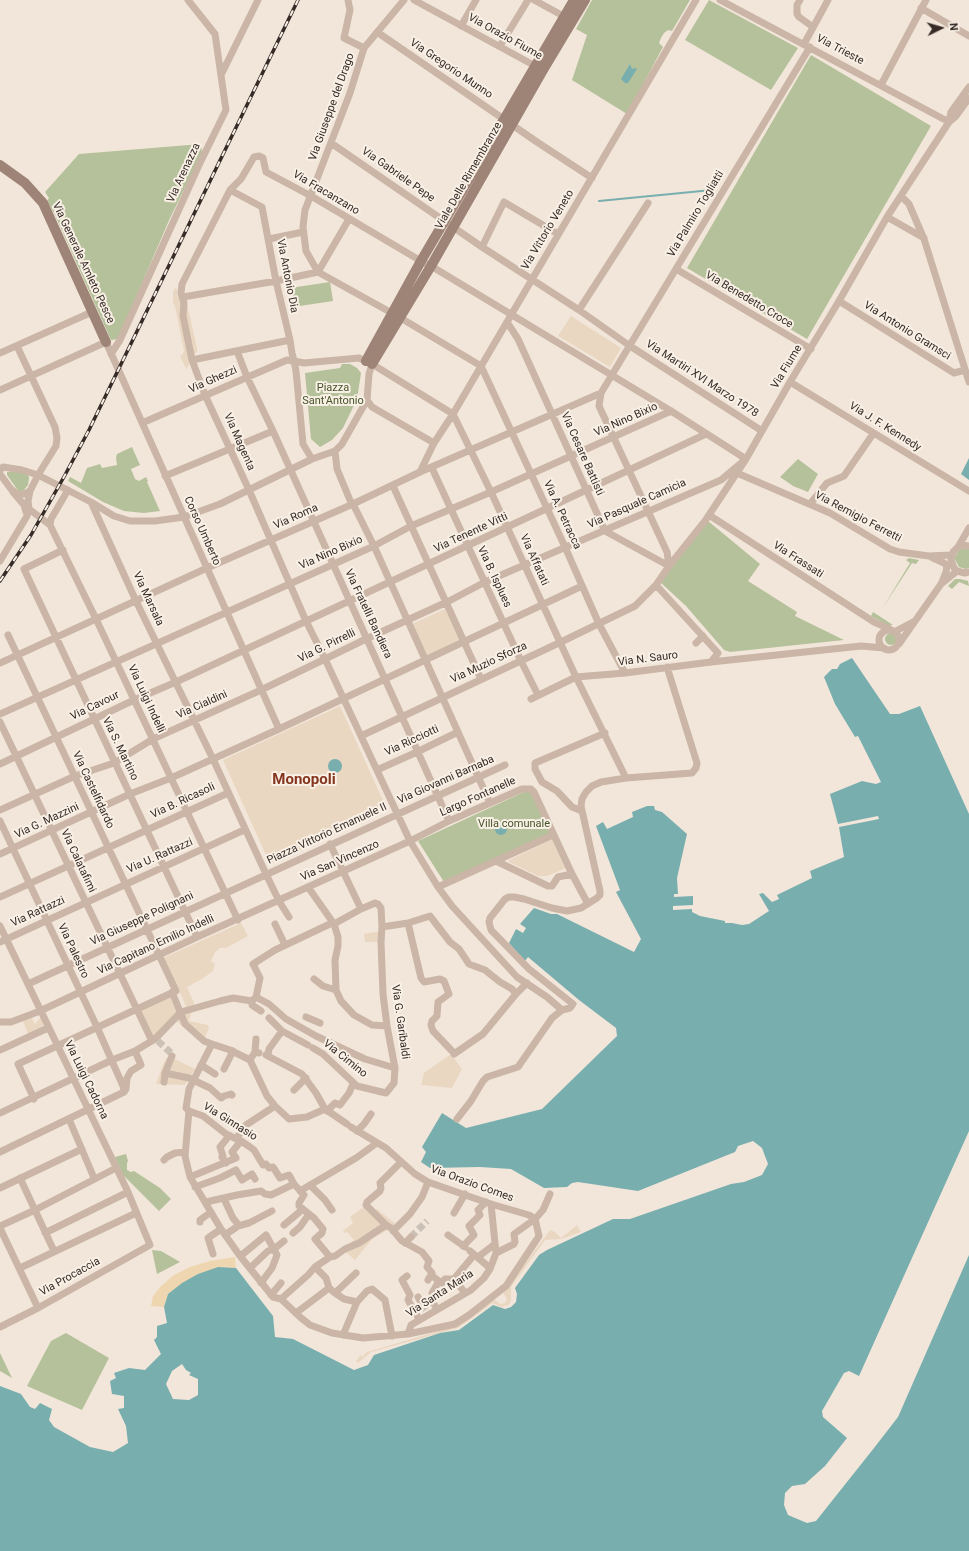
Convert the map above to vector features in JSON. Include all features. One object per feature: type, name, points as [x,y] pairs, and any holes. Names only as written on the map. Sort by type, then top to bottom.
[{"type":"street","name":"Via Arenazza","points":[[111,354],[120,340],[199,165],[226,110],[215,34],[188,0]]},
{"type":"street","points":[[221,76],[258,0]]},
{"type":"street","points":[[348,0],[350,10],[344,38],[364,48]]},
{"type":"street","name":"Via Giuseppe del Drago","points":[[318,272],[306,250],[303,232],[305,210],[312,196],[364,48],[404,0]]},
{"type":"street","name":"Via Orazio Fiume","points":[[414,0],[539,68]]},
{"type":"street","points":[[462,26],[476,0]]},
{"type":"street","points":[[500,46],[528,0]]},
{"type":"street","points":[[534,0],[569,19]]},
{"type":"street","name":"Viale Delle Rimembranze","points":[[569,19],[574,0]]},
{"type":"street","name":"Viale Delle Rimembranze","points":[[396,315],[431,266],[508,122],[539,68],[569,19],[585,0]]},
{"type":"street","name":"Via Vittorio Veneto","points":[[420,472],[434,443],[453,414],[696,0]]},
{"type":"street","name":"Via Trieste","points":[[720,0],[881,84],[949,122]]},
{"type":"street","points":[[800,0],[797,5],[797,14],[813,27]]},
{"type":"street","name":"Via Palmiro Togliatti","points":[[601,393],[676,269],[807,45],[813,27],[828,0]]},
{"type":"street","points":[[881,84],[926,0]]},
{"type":"street","points":[[922,8],[969,36]]},
{"type":"street","name":"Via Gregorio Munno","points":[[377,32],[592,178]]},
{"type":"street","points":[[949,122],[951,112],[969,87]]},
{"type":"street","points":[[949,122],[956,116],[969,98]]},
{"type":"street","name":"Viale Delle Rimembranze","points":[[369,363],[396,315],[421,261],[444,221],[508,122]]},
{"type":"street","name":"Via Fiume","points":[[626,610],[635,606],[656,585],[709,515],[737,473],[790,382],[811,350],[887,216],[949,122]]},
{"type":"street","name":"Via Gabriele Pepe","points":[[331,143],[531,280],[579,310]]},
{"type":"street","name":"Via Fracanzano","points":[[230,190],[241,179],[254,157],[259,156],[263,158],[266,172],[312,196],[512,314],[746,459]]},
{"type":"street","name":"Via Generale Amleto Pesce","points":[[0,165],[25,183],[43,203],[106,342]]},
{"type":"street","name":"Via Antonio Dia","points":[[230,190],[262,207],[276,281],[294,362],[303,444],[312,459]]},
{"type":"street","name":"Via Magenta","points":[[230,190],[182,284],[181,293],[183,297],[183,316],[192,360],[205,395],[249,490],[306,621],[343,698]]},
{"type":"street","points":[[901,196],[909,204],[924,239],[969,382]]},
{"type":"street","points":[[482,247],[504,202],[558,234]]},
{"type":"street","points":[[579,310],[648,203]]},
{"type":"street","points":[[887,216],[924,239]]},
{"type":"street","points":[[318,272],[349,219]]},
{"type":"street","points":[[268,239],[303,232]]},
{"type":"street","name":"Via Benedetto Croce","points":[[676,269],[811,350]]},
{"type":"street","points":[[183,297],[276,281],[318,272],[396,315],[481,366]]},
{"type":"street","name":"Via Antonio Gramsci","points":[[839,302],[954,373],[966,370]]},
{"type":"street","name":"Via Martiri XVI Marzo 1978","points":[[579,310],[630,346],[762,431]]},
{"type":"street","points":[[0,353],[92,312]]},
{"type":"street","name":"Via Cesare Battisti","points":[[507,322],[518,339],[605,531]]},
{"type":"street","points":[[192,360],[290,340]]},
{"type":"street","points":[[0,390],[106,342]]},
{"type":"street","name":"Corso Umberto","points":[[106,342],[279,729]]},
{"type":"street","points":[[0,560],[28,512],[30,491],[42,466],[56,446],[57,438],[55,427],[16,346]]},
{"type":"street","name":"Via Fratelli Bandiera","points":[[237,351],[247,377],[291,469],[313,522],[449,821]]},
{"type":"street","name":"Via Ghezzi","points":[[142,423],[287,360],[304,363],[359,358],[369,363]]},
{"type":"street","points":[[0,470],[3,467],[22,470],[38,476],[91,502],[114,516],[130,521],[155,521],[184,517],[220,504],[312,459],[335,451],[342,444],[367,400],[369,363]]},
{"type":"street","points":[[369,363],[453,414]]},
{"type":"street","name":"Via A. Petracca","points":[[481,366],[599,624],[625,673]]},
{"type":"street","name":"Via J. F. Kennedy","points":[[790,382],[873,434],[969,491]]},
{"type":"street","points":[[601,393],[599,406],[667,552],[669,566]]},
{"type":"street","name":"Via Roma","points":[[0,663],[207,568],[393,486],[420,472],[601,393]]},
{"type":"street","points":[[367,400],[372,406],[434,443]]},
{"type":"street","name":"Via Nino Bixio","points":[[0,714],[374,546],[411,526],[671,412]]},
{"type":"street","name":"Via Affatati","points":[[453,414],[508,527],[576,677],[626,778]]},
{"type":"street","points":[[165,476],[273,431]]},
{"type":"street","name":"Via Tenente Vitti","points":[[244,650],[547,510],[706,434]]},
{"type":"street","points":[[810,504],[827,483],[844,476],[873,434]]},
{"type":"street","points":[[335,451],[337,469],[352,504],[374,546],[490,802]]},
{"type":"street","name":"Via Pasquale Camicia","points":[[445,602],[485,582],[721,480],[746,459]]},
{"type":"street","name":"Via B. Isplues","points":[[432,468],[467,546],[538,695]]},
{"type":"street","name":"Via Remigio Ferretti","points":[[737,473],[830,513],[890,549],[899,552],[929,556],[951,555]]},
{"type":"street","points":[[0,474],[28,512],[50,524],[51,519],[68,490]]},
{"type":"street","points":[[393,486],[481,679]]},
{"type":"street","points":[[11,489],[18,494],[24,494],[30,491]]},
{"type":"street","name":"Via Marsala","points":[[91,502],[136,601],[213,759]]},
{"type":"street","name":"Via Frassati","points":[[709,515],[874,622],[893,630]]},
{"type":"street","name":"Via Luigi Indelli","points":[[50,524],[238,920]]},
{"type":"street","points":[[969,528],[958,547],[951,555],[952,564],[957,571],[965,573],[969,572]]},
{"type":"street","points":[[605,531],[669,566]]},
{"type":"street","points":[[958,547],[962,545],[969,546]]},
{"type":"street","name":"Via S. Martino","points":[[63,550],[24,569],[197,938]]},
{"type":"street","points":[[929,556],[939,560],[947,566],[942,584]]},
{"type":"street","points":[[861,646],[884,648],[887,650],[894,649],[942,584],[957,571]]},
{"type":"street","points":[[656,585],[718,653],[711,662]]},
{"type":"street","points":[[213,759],[582,586]]},
{"type":"street","name":"Via G. Pirrelli","points":[[261,690],[445,602]]},
{"type":"street","name":"Via Muzio Sforza","points":[[361,736],[626,610]]},
{"type":"street","points":[[861,646],[880,637],[886,630],[893,630],[915,621]]},
{"type":"street","points":[[874,622],[880,637],[880,643],[884,648]]},
{"type":"street","points":[[893,630],[899,637],[899,644]]},
{"type":"street","name":"Via Castelfidardo","points":[[8,634],[159,955],[185,1024],[204,1041],[233,1051],[250,1060]]},
{"type":"street","points":[[696,643],[703,636]]},
{"type":"street","name":"Via N. Sauro","points":[[576,677],[625,673],[861,646]]},
{"type":"street","name":"Via Cavour","points":[[0,764],[134,700],[244,650]]},
{"type":"street","points":[[457,1119],[487,1077],[518,1067],[552,1018],[562,1010],[570,1008],[573,1004],[529,969],[490,930],[490,918],[505,899],[509,897],[524,899],[567,911],[581,908],[598,898],[600,895],[600,890],[582,811],[582,799],[586,792],[592,786],[601,782],[626,778],[692,773],[696,768],[698,763],[667,668]]},
{"type":"street","points":[[531,699],[576,677]]},
{"type":"street","name":"Via Cialdini","points":[[0,810],[75,776],[114,763],[153,739],[261,690]]},
{"type":"street","name":"Piazza Vittorio Emanuele II","points":[[213,759],[244,830],[266,874],[397,814],[343,698]]},
{"type":"street","name":"Via Calatafimi","points":[[0,722],[136,1009],[155,1040]]},
{"type":"street","name":"Via Ricciotti","points":[[377,770],[458,732]]},
{"type":"street","points":[[582,811],[572,806],[557,791],[542,782],[535,769],[535,763],[605,733]]},
{"type":"street","name":"Via G. Mazzini","points":[[0,854],[130,794],[213,759]]},
{"type":"street","name":"Via Giovanni Barnaba","points":[[397,814],[505,765]]},
{"type":"street","name":"Largo Fontanelle","points":[[410,841],[490,802],[522,789],[531,789],[534,792],[553,835],[588,904]]},
{"type":"street","name":"Via B. Ricasoli","points":[[0,897],[228,793]]},
{"type":"street","points":[[397,814],[410,841],[438,887],[452,906],[517,977],[547,997],[562,1010]]},
{"type":"street","name":"Via Palestro","points":[[0,821],[97,1027],[123,1086],[124,1092]]},
{"type":"street","name":"Via U. Rattazzi","points":[[85,902],[244,830]]},
{"type":"street","points":[[438,887],[553,835]]},
{"type":"street","name":"Via San Vincenzo","points":[[238,920],[410,841]]},
{"type":"street","points":[[261,1011],[252,1005],[260,978],[253,964],[285,945],[333,924],[361,909],[330,844]]},
{"type":"street","points":[[496,861],[548,886],[552,886],[558,877],[572,874]]},
{"type":"street","points":[[266,874],[279,901],[289,916]]},
{"type":"street","name":"Via Giuseppe Polignani","points":[[28,984],[266,874]]},
{"type":"street","points":[[308,887],[333,924],[338,937],[335,960],[336,990],[344,1005],[354,1015],[372,1026],[387,1026]]},
{"type":"street","name":"Via Rattazzi","points":[[3,940],[85,902]]},
{"type":"street","name":"Via G. Garibaldi","points":[[361,909],[375,904],[378,904],[381,908],[383,994],[395,1068],[394,1083],[386,1093]]},
{"type":"street","points":[[382,926],[408,923],[430,916],[450,942],[459,949],[469,964],[485,970],[512,989],[516,994]]},
{"type":"street","name":"Via Capitano Emilio Indelli","points":[[0,1022],[11,1022],[40,1011],[238,920]]},
{"type":"street","points":[[408,923],[421,978],[424,982],[440,979],[444,981],[449,994],[438,1002],[437,1016],[432,1021],[431,1025],[433,1031],[453,1052],[483,1034],[516,994],[527,984]]},
{"type":"street","points":[[274,924],[285,945]]},
{"type":"street","name":"Via Luigi Cadorna","points":[[0,926],[3,940],[28,984],[89,1110],[128,1192],[150,1245]]},
{"type":"street","points":[[314,979],[323,986],[336,990]]},
{"type":"street","points":[[34,1098],[18,1064],[174,992]]},
{"type":"street","points":[[0,1114],[112,1060],[135,1051],[155,1040],[181,1012],[233,998],[254,999],[269,1004],[286,1019],[316,1036],[365,1059],[395,1068]]},
{"type":"street","points":[[306,1017],[320,1023]]},
{"type":"street","name":"Via Cimino","points":[[269,1018],[282,1031],[323,1054],[354,1084],[364,1089],[386,1093]]},
{"type":"street","points":[[0,1050],[48,1028]]},
{"type":"street","points":[[282,1031],[269,1049],[250,1060],[266,1095],[289,1119],[307,1117],[326,1110],[334,1103],[340,1105],[354,1084]]},
{"type":"street","points":[[256,1039],[262,1054],[302,1074],[306,1078],[326,1110]]},
{"type":"street","points":[[212,1044],[188,1089],[186,1108],[189,1111],[185,1152],[190,1177],[206,1202],[220,1229],[242,1255],[261,1283],[271,1295],[281,1299],[310,1325],[332,1333],[362,1338],[408,1334],[455,1324],[480,1307],[506,1286],[539,1236],[535,1219]]},
{"type":"street","points":[[0,1152],[124,1092],[126,1089],[127,1078],[131,1072],[141,1065],[135,1051]]},
{"type":"street","points":[[224,1069],[233,1051]]},
{"type":"street","points":[[164,1082],[165,1073],[172,1056]]},
{"type":"street","points":[[201,1065],[215,1074]]},
{"type":"street","points":[[165,1073],[192,1080],[210,1088],[221,1098],[231,1094],[232,1095]]},
{"type":"street","points":[[294,1090],[306,1078]]},
{"type":"street","points":[[226,1163],[222,1158],[223,1156],[220,1147],[235,1138],[246,1125],[275,1106]]},
{"type":"street","name":"Via Orazio Comes","points":[[326,1110],[386,1148],[415,1174],[428,1182],[488,1203],[529,1215],[535,1219]]},
{"type":"street","name":"Via Ginnasio","points":[[189,1111],[204,1116],[254,1150],[262,1165],[266,1164],[269,1168],[273,1166],[280,1178],[289,1175],[294,1184]]},
{"type":"street","points":[[352,1127],[364,1124],[371,1114]]},
{"type":"street","points":[[69,1119],[94,1178]]},
{"type":"street","points":[[190,1177],[236,1158],[232,1152],[235,1138]]},
{"type":"street","points":[[300,1191],[356,1158],[377,1143]]},
{"type":"street","points":[[0,1188],[82,1149]]},
{"type":"street","points":[[164,1160],[175,1153],[185,1152]]},
{"type":"street","points":[[401,1162],[380,1183],[380,1191],[367,1202],[366,1205],[405,1243],[422,1252],[429,1261],[427,1267],[432,1273],[429,1278],[442,1283],[445,1279],[454,1279]]},
{"type":"street","points":[[38,1308],[0,1227],[116,1168]]},
{"type":"street","points":[[195,1187],[236,1170],[242,1180],[252,1174],[255,1179]]},
{"type":"street","points":[[20,1178],[54,1251]]},
{"type":"street","points":[[393,1231],[410,1214],[422,1197],[428,1182]]},
{"type":"street","points":[[206,1202],[261,1191],[271,1195],[294,1184],[304,1195],[299,1203],[323,1229],[322,1233],[315,1239],[330,1257]]},
{"type":"street","points":[[310,1185],[325,1200],[332,1210]]},
{"type":"street","points":[[45,1232],[128,1192]]},
{"type":"street","points":[[454,1213],[465,1194]]},
{"type":"street","points":[[496,1253],[516,1243],[514,1234],[535,1219],[543,1210],[550,1194]]},
{"type":"street","points":[[224,1199],[237,1223]]},
{"type":"street","points":[[454,1279],[470,1251],[474,1235],[469,1226],[480,1215],[478,1210],[488,1203]]},
{"type":"street","name":"Via Santa Maria","points":[[408,1334],[410,1324],[465,1293],[484,1278],[496,1253],[488,1203]]},
{"type":"street","points":[[225,1235],[238,1226],[263,1220],[272,1211]]},
{"type":"street","points":[[284,1225],[306,1211]]},
{"type":"street","points":[[293,1233],[300,1227],[306,1211]]},
{"type":"street","points":[[200,1222],[200,1220],[211,1212]]},
{"type":"street","points":[[20,1268],[136,1213]]},
{"type":"street","points":[[281,1299],[308,1275],[315,1266],[345,1249],[360,1243],[386,1225]]},
{"type":"street","points":[[214,1254],[208,1238],[220,1229]]},
{"type":"street","points":[[242,1255],[266,1235],[277,1255],[272,1268],[261,1283]]},
{"type":"street","points":[[448,1235],[490,1268]]},
{"type":"street","points":[[405,1243],[411,1237]]},
{"type":"street","points":[[250,1268],[268,1251],[274,1249],[284,1241]]},
{"type":"street","points":[[470,1251],[495,1244]]},
{"type":"street","name":"Via Procaccia","points":[[0,1327],[38,1308],[150,1245]]},
{"type":"street","points":[[315,1266],[326,1278],[329,1288],[346,1300],[357,1302]]},
{"type":"street","points":[[335,1293],[356,1273]]},
{"type":"street","points":[[407,1276],[402,1280],[410,1295],[408,1300],[419,1319]]},
{"type":"street","points":[[454,1279],[465,1293]]},
{"type":"street","points":[[437,1309],[432,1301],[432,1293],[439,1281]]},
{"type":"street","points":[[271,1295],[281,1283]]},
{"type":"street","points":[[296,1313],[329,1288]]},
{"type":"street","points":[[344,1335],[357,1302],[367,1291],[372,1289],[385,1300],[392,1336]]},
{"type":"street","points":[[418,1297],[422,1304]]},
{"type":"green space","points":[[592,0],[690,0],[672,31],[668,30],[661,38],[659,43],[663,47],[627,114],[572,80],[587,35],[576,29]]},
{"type":"green space","points":[[709,0],[798,48],[771,90],[685,40]]},
{"type":"green space","points":[[811,55],[931,126],[807,339],[687,268]]},
{"type":"green space","points":[[201,144],[202,153],[170,218],[118,339],[111,340],[55,215],[47,201],[49,198],[45,192],[79,154]]},
{"type":"green space","points":[[330,282],[333,301],[293,307],[290,288]]},
{"type":"green space","name":"Piazza Sant'Antonio","points":[[342,364],[350,364],[357,368],[361,373],[357,399],[343,428],[332,440],[320,447],[311,439],[305,373],[340,368]]},
{"type":"green space","points":[[132,447],[140,465],[131,469],[135,479],[139,481],[146,477],[160,511],[144,513],[124,511],[103,502],[68,481],[70,477],[81,483],[87,468],[100,464],[102,468],[117,465],[117,454]]},
{"type":"green space","points":[[798,459],[818,474],[808,492],[793,486],[780,477]]},
{"type":"green space","points":[[20,471],[28,474],[29,478],[28,485],[23,491],[19,492],[7,475],[7,472]]},
{"type":"green space","points":[[708,521],[760,564],[748,581],[797,612],[795,616],[844,640],[730,652],[724,650],[686,606],[660,582]]},
{"type":"green space","points":[[965,548],[969,549],[969,568],[966,569],[959,567],[954,558],[959,550]]},
{"type":"green space","points":[[909,558],[919,560],[916,564],[912,563],[882,609],[910,563],[906,560]]},
{"type":"green space","points":[[955,579],[968,581],[969,586],[959,582],[952,589],[948,586]]},
{"type":"green space","points":[[873,612],[893,625],[888,625],[871,616]]},
{"type":"green space","points":[[893,633],[896,634],[896,644],[889,645],[886,644],[885,637],[886,634]]},
{"type":"green space","name":"Villa comunale","points":[[529,791],[533,794],[552,834],[444,882],[418,841]]},
{"type":"green space","points":[[126,1154],[128,1161],[127,1170],[131,1172],[134,1171],[160,1188],[171,1199],[159,1211],[123,1175],[115,1157]]},
{"type":"green space","points":[[152,1250],[161,1251],[180,1262],[157,1274]]},
{"type":"green space","points":[[66,1333],[109,1358],[82,1410],[27,1386],[51,1341]]},
{"type":"green space","points":[[0,1353],[12,1378],[0,1371]]},
{"type":"sand","points":[[235,1257],[236,1268],[218,1267],[168,1294],[164,1307],[151,1306],[153,1296],[161,1286],[174,1275],[190,1267],[210,1261]]},
{"type":"shaded area","points":[[175,288],[177,289],[178,297],[181,301],[187,304],[197,348],[197,352],[192,356],[186,369],[180,356],[184,351],[175,306],[173,303],[173,293]]},
{"type":"shaded area","points":[[571,316],[621,348],[610,367],[558,336]]},
{"type":"shaded area","points":[[445,609],[461,641],[427,656],[412,624]]},
{"type":"shaded area","points":[[340,706],[387,809],[270,864],[223,760]]},
{"type":"shaded area","points":[[553,839],[566,868],[547,876],[538,876],[509,862],[509,860]]},
{"type":"shaded area","points":[[241,923],[248,936],[226,948],[220,948],[215,952],[211,961],[215,964],[213,971],[187,987],[194,1003],[189,1021],[208,1025],[209,1027],[204,1041],[202,1042],[176,1021],[153,1037],[140,1010],[170,997],[177,1013],[186,1006],[163,958]]},
{"type":"shaded area","points":[[382,931],[381,942],[365,942],[364,934]]},
{"type":"shaded area","points":[[31,1017],[35,1024],[41,1017],[45,1024],[29,1036],[23,1021]]},
{"type":"shaded area","points":[[170,1054],[175,1059],[195,1069],[185,1085],[156,1084],[164,1062]]},
{"type":"shaded area","points":[[451,1054],[462,1069],[452,1088],[421,1085],[424,1073]]},
{"type":"shaded area","points":[[369,1203],[397,1225],[373,1238],[355,1260],[342,1249],[354,1240],[347,1232],[344,1233],[343,1231],[353,1223],[350,1217]]},
{"type":"shaded area","points":[[577,1225],[581,1232],[561,1239],[545,1240],[511,1287],[511,1300],[509,1305],[501,1307],[493,1303],[458,1328],[371,1352],[358,1363],[356,1361],[361,1355],[362,1357],[367,1352],[456,1326],[494,1299],[500,1304],[505,1303],[507,1299],[503,1293],[550,1230],[555,1232],[561,1238]]},
{"type":"water","points":[[630,64],[632,69],[637,69],[628,83],[625,83],[621,79]]},
{"type":"water","points":[[969,458],[969,480],[961,474]]},
{"type":"water","points":[[852,658],[890,714],[899,714],[920,706],[969,814],[969,1131],[859,1376],[849,1371],[844,1373],[822,1411],[823,1417],[847,1438],[825,1466],[805,1484],[792,1486],[785,1493],[784,1505],[788,1515],[807,1523],[816,1521],[898,1417],[969,1255],[969,1551],[0,1551],[0,1386],[21,1394],[30,1407],[35,1409],[40,1403],[52,1409],[49,1420],[54,1427],[90,1447],[113,1452],[128,1443],[126,1426],[118,1409],[124,1408],[124,1396],[112,1394],[110,1381],[116,1378],[114,1373],[129,1368],[145,1370],[161,1354],[154,1340],[157,1337],[157,1326],[167,1323],[164,1307],[168,1294],[182,1283],[198,1274],[218,1267],[236,1268],[273,1316],[275,1337],[293,1339],[354,1370],[368,1365],[374,1355],[440,1333],[459,1330],[493,1305],[505,1309],[511,1307],[516,1302],[517,1294],[515,1288],[539,1255],[547,1250],[613,1219],[630,1219],[731,1184],[744,1182],[762,1175],[768,1164],[762,1148],[753,1141],[738,1146],[735,1152],[638,1191],[578,1182],[572,1183],[567,1187],[544,1188],[511,1169],[480,1167],[430,1168],[421,1162],[426,1152],[422,1147],[442,1113],[466,1128],[542,1109],[617,1036],[616,1028],[579,1000],[528,957],[525,961],[509,943],[516,929],[523,933],[526,928],[520,924],[534,908],[551,914],[557,914],[634,952],[641,939],[616,892],[620,890],[596,826],[603,822],[607,829],[633,817],[632,812],[647,806],[654,806],[655,810],[662,812],[687,834],[677,878],[678,894],[674,894],[674,897],[693,896],[693,905],[673,906],[673,910],[692,909],[692,912],[700,916],[725,921],[725,923],[742,925],[749,924],[769,911],[759,894],[763,893],[772,902],[779,899],[777,895],[812,878],[810,871],[844,857],[839,827],[879,819],[878,816],[838,824],[830,794],[862,781],[876,784],[881,782],[858,736],[855,737],[835,704],[824,677],[832,669],[837,669],[840,664]],"holes":[[[182,1364],[186,1370],[191,1373],[189,1375],[198,1379],[198,1395],[189,1400],[173,1399],[166,1384],[172,1371]]]},
{"type":"water","points":[[332,759],[338,759],[342,763],[342,769],[338,773],[332,773],[328,769],[328,763]]},
{"type":"water","points":[[503,823],[506,824],[506,834],[499,835],[496,834],[495,827],[496,824]]},
{"type":"waterway","points":[[599,201],[712,190]]},
{"type":"tunnel","points":[[158,1041],[171,1053],[172,1056]]},
{"type":"tunnel","points":[[411,1237],[427,1221]]},
{"type":"tunnel","points":[[422,1304],[429,1314]]},
{"type":"railway","points":[[0,581],[31,535],[89,430],[298,0]]},
{"type":"district","name":"Monopoli","points":[[304,780]]}]
